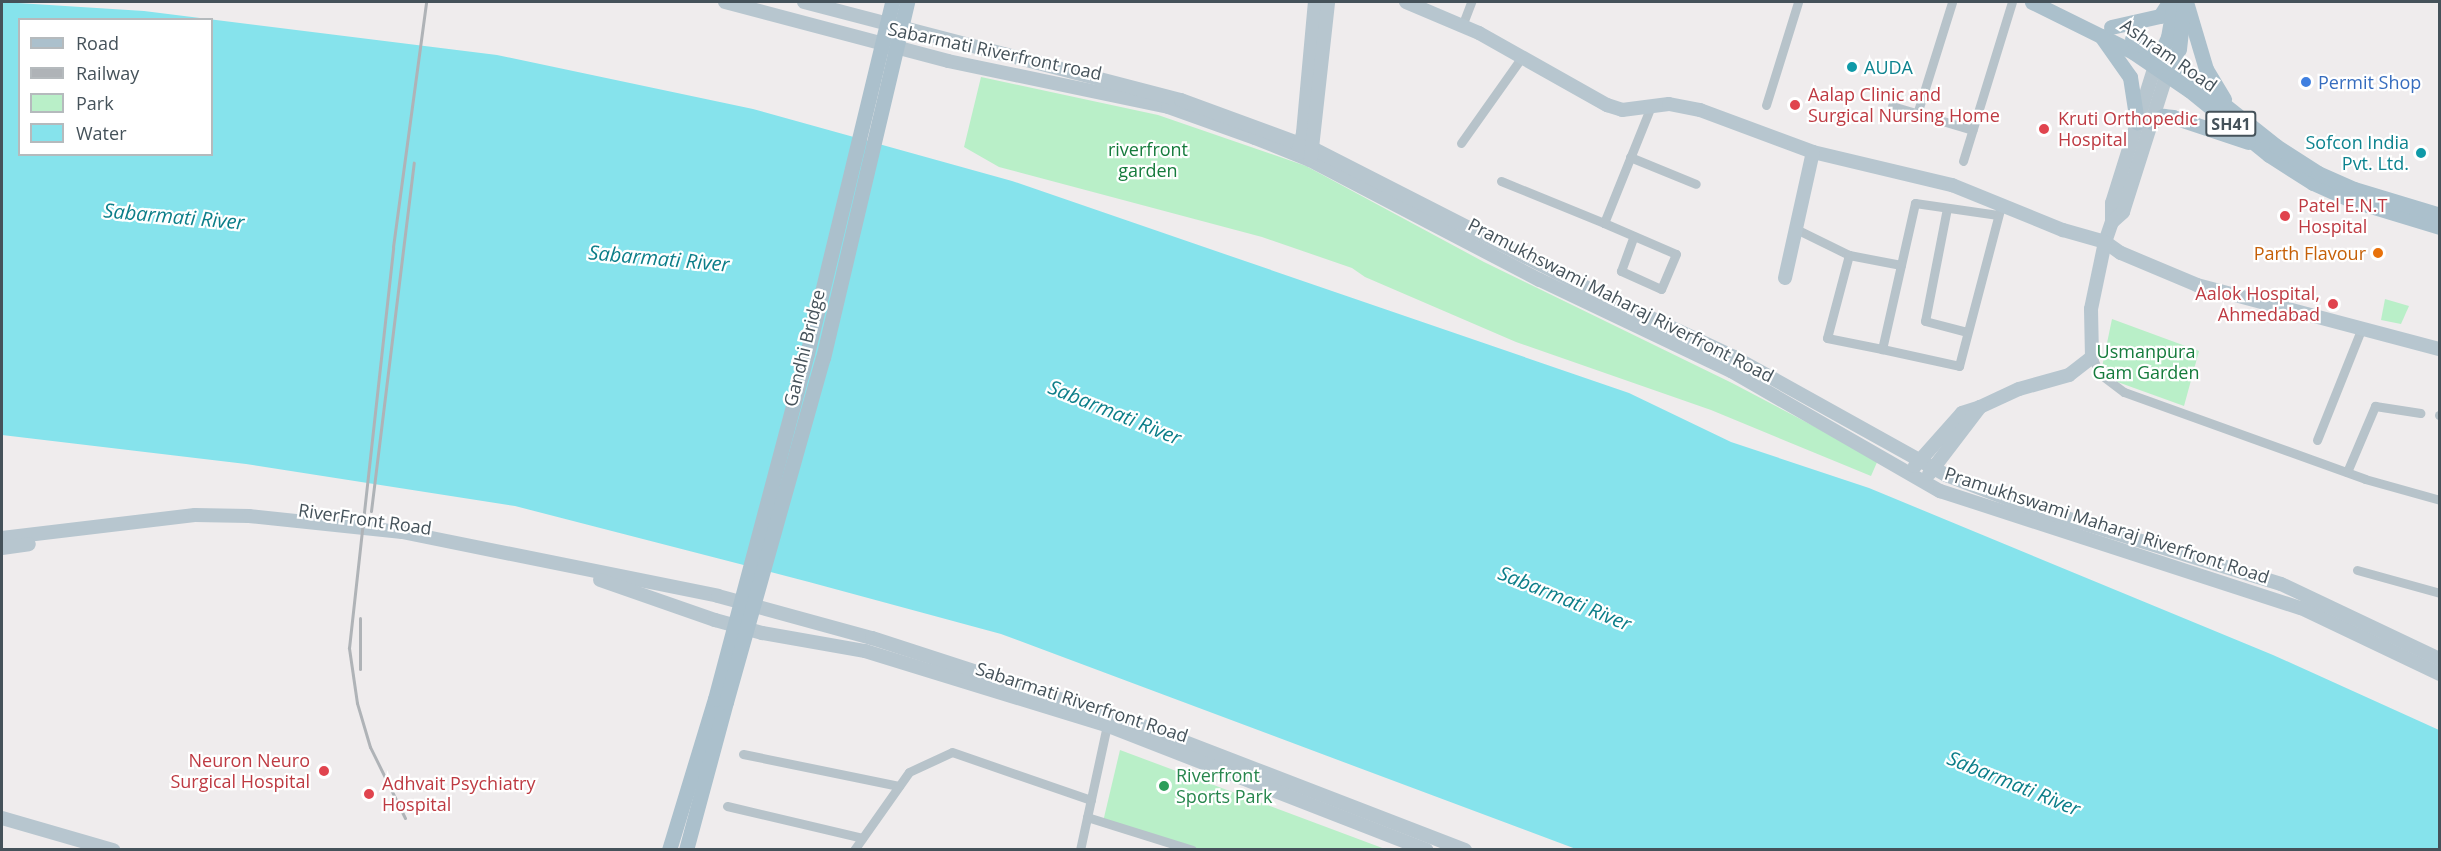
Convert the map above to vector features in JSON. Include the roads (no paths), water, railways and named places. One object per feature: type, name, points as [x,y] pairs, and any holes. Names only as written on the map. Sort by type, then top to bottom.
[{"type":"main road","name":"Sabarmati Riverfront road","points":[[725,2],[948,61],[1168,106],[1255,138]]},
{"type":"main road","name":"Sabarmati Riverfront road","points":[[804,2],[1181,100],[1305,152]]},
{"type":"main road","name":"Gandhi Bridge","points":[[721,701],[892,2]]},
{"type":"main road","name":"Gandhi Bridge","points":[[721,701],[823,358],[907,2]]},
{"type":"main road","points":[[1305,152],[1315,2]]},
{"type":"main road","points":[[1305,152],[1328,2]]},
{"type":"main road","points":[[1406,2],[1462,26],[1607,105],[1622,110],[1669,104],[1700,110],[1813,152],[1952,185],[2000,210],[2105,242],[2121,254],[2197,285],[2439,349]]},
{"type":"main road","name":"Ashram Road","points":[[2032,2],[2104,29]]},
{"type":"main road","name":"Ashram Road","points":[[2057,2],[2164,65],[2228,107],[2276,146],[2318,173],[2355,189],[2439,215]]},
{"type":"main road","points":[[2144,122],[2130,77],[2104,29],[2160,16],[2171,2]]},
{"type":"main road","points":[[2164,65],[2171,2]]},
{"type":"main road","points":[[1911,473],[1918,461],[1962,413],[2019,389],[2069,375],[2092,357],[2091,309],[2105,242],[2112,222],[2124,212],[2144,122],[2185,2]]},
{"type":"main road","points":[[2185,2],[2206,69],[2228,107]]},
{"type":"main road","name":"Ashram Road","points":[[2164,65],[2260,146],[2313,183],[2351,200],[2439,227]]},
{"type":"main road","points":[[2144,122],[2163,116],[2173,117],[2260,146]]},
{"type":"main road","name":"Pramukhswami Maharaj Riverfront Road","points":[[1255,138],[1305,152],[1540,280],[1731,371],[1924,482],[1985,506],[2203,573],[2301,608],[2439,674]]},
{"type":"main road","points":[[1305,152],[1734,357],[1946,475],[2021,504],[2281,584],[2439,659]]},
{"type":"main road","points":[[1785,278],[1813,152]]},
{"type":"main road","points":[[1924,482],[1933,466],[1980,407]]},
{"type":"main road","name":"RiverFront Road","points":[[2,538],[195,515],[249,516],[402,532],[718,596],[770,610]]},
{"type":"main road","name":"RiverFront Road","points":[[2,548],[197,522],[247,521],[399,540],[605,581],[715,620]]},
{"type":"main road","name":"Sabarmati Riverfront Road","points":[[770,610],[872,638],[1108,720],[1427,849]]},
{"type":"main road","name":"Sabarmati Riverfront Road","points":[[715,620],[762,633],[865,651],[1108,720]]},
{"type":"main road","points":[[669,849],[721,701]]},
{"type":"main road","points":[[686,849],[721,701]]},
{"type":"main road","points":[[2,818],[113,849]]},
{"type":"main road","name":"Sabarmati Riverfront Road","points":[[1405,839],[1465,849]]},
{"type":"street","points":[[1462,26],[1471,2]]},
{"type":"street","points":[[1766,105],[1798,2]]},
{"type":"street","points":[[1917,114],[1952,2]]},
{"type":"street","points":[[1963,161],[2012,2]]},
{"type":"street","points":[[1461,143],[1522,57]]},
{"type":"street","points":[[1604,223],[1650,106]]},
{"type":"street","points":[[1892,106],[1972,130]]},
{"type":"street","points":[[1630,157],[1696,184]]},
{"type":"street","points":[[1501,181],[1676,254],[1661,289],[1621,271],[1634,237]]},
{"type":"street","points":[[1849,255],[1827,338],[1959,366],[2000,210],[1947,208],[1915,203],[1882,349]]},
{"type":"street","points":[[1947,208],[1925,321],[1967,332]]},
{"type":"street","points":[[1796,229],[1849,255],[1901,265]]},
{"type":"street","points":[[2317,440],[2361,330]]},
{"type":"street","points":[[2092,357],[2100,374],[2124,392],[2347,472],[2439,500]]},
{"type":"street","points":[[2347,472],[2375,406],[2420,413]]},
{"type":"street","points":[[2357,570],[2439,593]]},
{"type":"street","points":[[1080,849],[1108,720]]},
{"type":"street","points":[[854,849],[909,772],[952,752],[1091,800]]},
{"type":"street","points":[[742,754],[899,786]]},
{"type":"street","points":[[727,807],[862,837]]},
{"type":"street","points":[[1087,817],[1192,849]]},
{"type":"water","name":"Sabarmati River","points":[[2,2],[144,11],[200,18],[18,18],[18,156],[213,156],[213,20],[497,55],[753,109],[1012,181],[1629,393],[1731,442],[1869,488],[2273,655],[2439,730],[2439,849],[1576,849],[1001,634],[515,506],[246,464],[2,435]]},
{"type":"railway","points":[[405,818],[370,747],[357,703],[349,648],[393,247],[426,2]]},
{"type":"railway","points":[[371,511],[414,163]]},
{"type":"railway","points":[[360,618],[360,669]]},
{"type":"place","name":"AUDA","points":[[1852,67]]},
{"type":"place","name":"Permit Shop","points":[[2306,82]]},
{"type":"place","name":"Aalap Clinic and Surgical Nursing Home","points":[[1795,105]]},
{"type":"place","name":"Kruti Orthopedic Hospital","points":[[2044,129]]},
{"type":"place","name":"Sofcon India Pvt. Ltd.","points":[[2421,153]]},
{"type":"place","name":"Patel E.N.T Hospital","points":[[2285,216]]},
{"type":"place","name":"Parth Flavour","points":[[2378,253]]},
{"type":"place","name":"Aalok Hospital, Ahmedabad","points":[[2333,304]]},
{"type":"place","name":"Neuron Neuro Surgical Hospital","points":[[324,771]]},
{"type":"place","name":"Riverfront Sports Park","points":[[1164,786]]},
{"type":"place","name":"Adhvait Psychiatry Hospital","points":[[369,794]]},
{"type":"park label","name":"riverfront garden","points":[[1148,160]]},
{"type":"park label","name":"Usmanpura Gam Garden","points":[[2146,362]]}]
